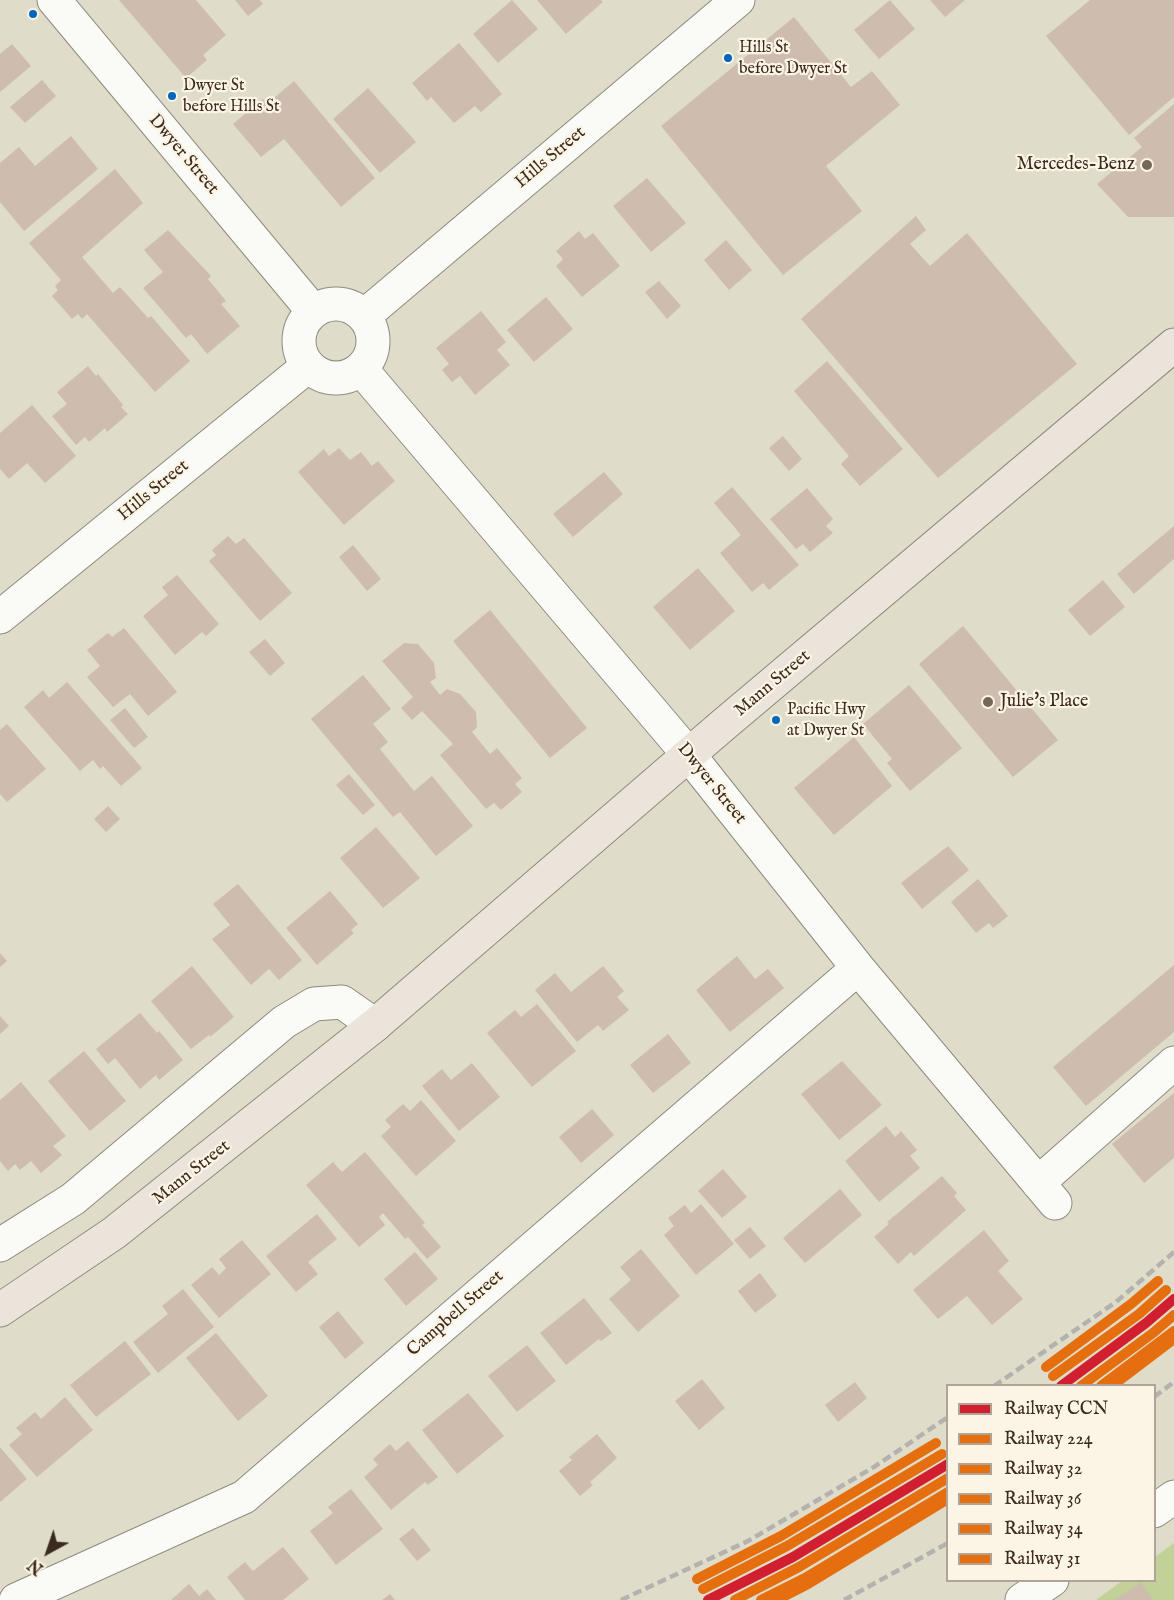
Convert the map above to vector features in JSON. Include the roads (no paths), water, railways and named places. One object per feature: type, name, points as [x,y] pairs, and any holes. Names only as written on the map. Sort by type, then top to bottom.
[{"type":"main road","name":"Mann Street","points":[[0,1310],[114,1233],[177,1186],[375,1025],[689,755],[1174,345]]},
{"type":"street","name":"Dwyer Street","points":[[54,0],[313,311]]},
{"type":"street","name":"Hills Street","points":[[364,316],[738,0]]},
{"type":"street","points":[[334,303],[345,304],[364,316],[370,326],[373,349],[361,369],[351,375],[328,378],[317,374],[308,366],[302,356],[299,337],[305,320],[313,311],[334,303]]},
{"type":"street","name":"Hills Street","points":[[0,616],[308,366]]},
{"type":"street","name":"Dwyer Street","points":[[361,369],[689,755],[858,968],[1047,1193],[1174,1063]]},
{"type":"street","name":"Campbell Street","points":[[16,1600],[244,1497],[858,968]]},
{"type":"street","points":[[0,1245],[73,1199],[284,1022],[314,1004],[342,1002],[375,1025]]},
{"type":"street","points":[[1156,1510],[1174,1497]]},
{"type":"street","points":[[1022,1600],[1050,1582]]},
{"type":"railway","points":[[997,1384],[1116,1302],[1174,1252]]},
{"type":"railway","points":[[1156,1396],[1174,1382]]},
{"type":"railway","points":[[621,1600],[748,1541],[874,1467],[946,1418]]},
{"type":"railway","points":[[844,1600],[946,1544]]},
{"type":"rail line","name":"34","points":[[1046,1367],[1158,1281]]},
{"type":"rail line","name":"32","points":[[1053,1376],[1139,1314],[1166,1290]]},
{"type":"rail line","name":"CCN","points":[[1064,1384],[1146,1323],[1174,1299]]},
{"type":"rail line","name":"224","points":[[1084,1384],[1174,1315]]},
{"type":"rail line","name":"36","points":[[1104,1384],[1174,1331]]},
{"type":"rail line","name":"31","points":[[1115,1384],[1174,1339]]},
{"type":"rail line","name":"34","points":[[697,1579],[781,1536],[936,1443]]},
{"type":"rail line","name":"32","points":[[703,1589],[787,1546],[942,1454]]},
{"type":"rail line","name":"CCN","points":[[708,1600],[793,1557],[946,1465]]},
{"type":"rail line","name":"224","points":[[735,1600],[799,1567],[946,1479]]},
{"type":"rail line","name":"36","points":[[761,1600],[805,1578],[946,1493]]},
{"type":"rail line","name":"31","points":[[777,1600],[808,1584],[946,1500]]},
{"type":"place","name":"Hills St before Dwyer St","points":[[728,58]]},
{"type":"place","name":"Dwyer St before Hills St","points":[[172,96]]},
{"type":"place","name":"Mercedes-Benz","points":[[1147,165]]},
{"type":"place","name":"Julie's Place","points":[[988,702]]},
{"type":"place","name":"Pacific Hwy at Dwyer St","points":[[776,720]]}]
